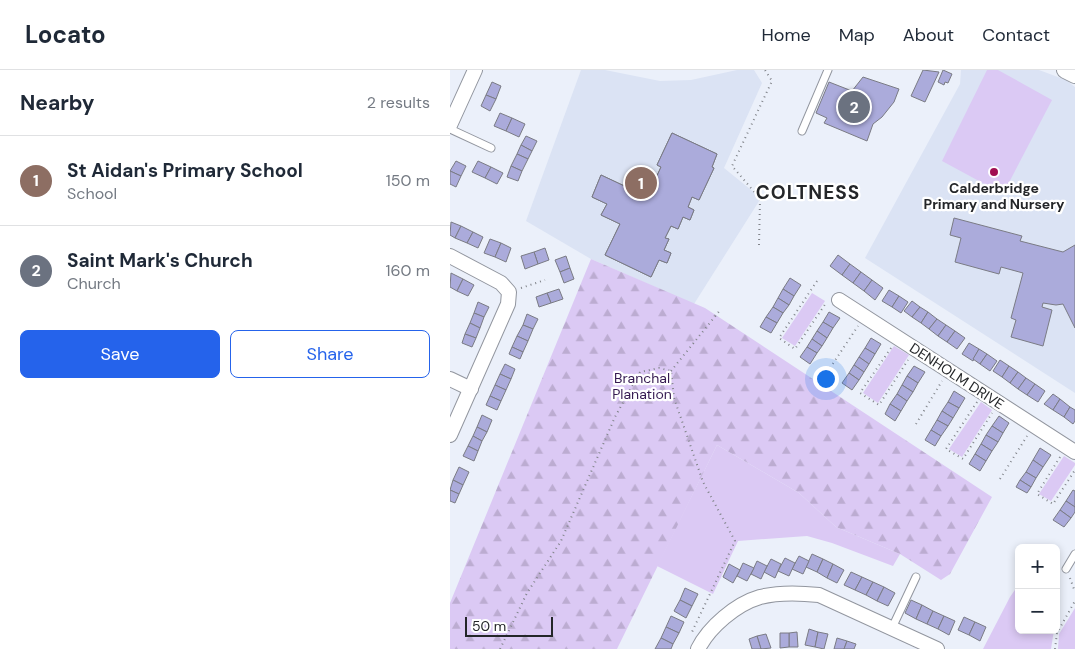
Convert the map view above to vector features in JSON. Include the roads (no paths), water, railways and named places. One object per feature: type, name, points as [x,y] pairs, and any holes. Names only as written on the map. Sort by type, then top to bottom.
[{"type":"street","points":[[450,125],[475,70]]},
{"type":"street","points":[[1065,70],[1075,75]]},
{"type":"street","points":[[450,256],[501,283],[509,292],[508,304],[450,435]]},
{"type":"street","name":"DENHOLM DRIVE","points":[[833,300],[865,317],[1071,449]]},
{"type":"street","points":[[450,379],[471,389]]},
{"type":"street","points":[[700,645],[716,625],[732,612],[760,597],[802,593],[820,595],[892,628],[916,644],[937,649]]},
{"type":"lane","points":[[802,131],[828,70]]},
{"type":"lane","points":[[450,129],[491,148]]},
{"type":"lane","points":[[1066,569],[1075,554]]},
{"type":"lane","points":[[892,628],[916,577]]},
{"type":"place","name":"Saint Mark's Church","points":[[854,107]]},
{"type":"place","name":"Calderbridge Primary and Nursery","points":[[994,172]]},
{"type":"place","name":"St Aidan's Primary School","points":[[641,183]]},
{"type":"district","name":"COLTNESS","points":[[808,192]]},
{"type":"park label","name":"Branchal Planation","points":[[642,386]]}]
